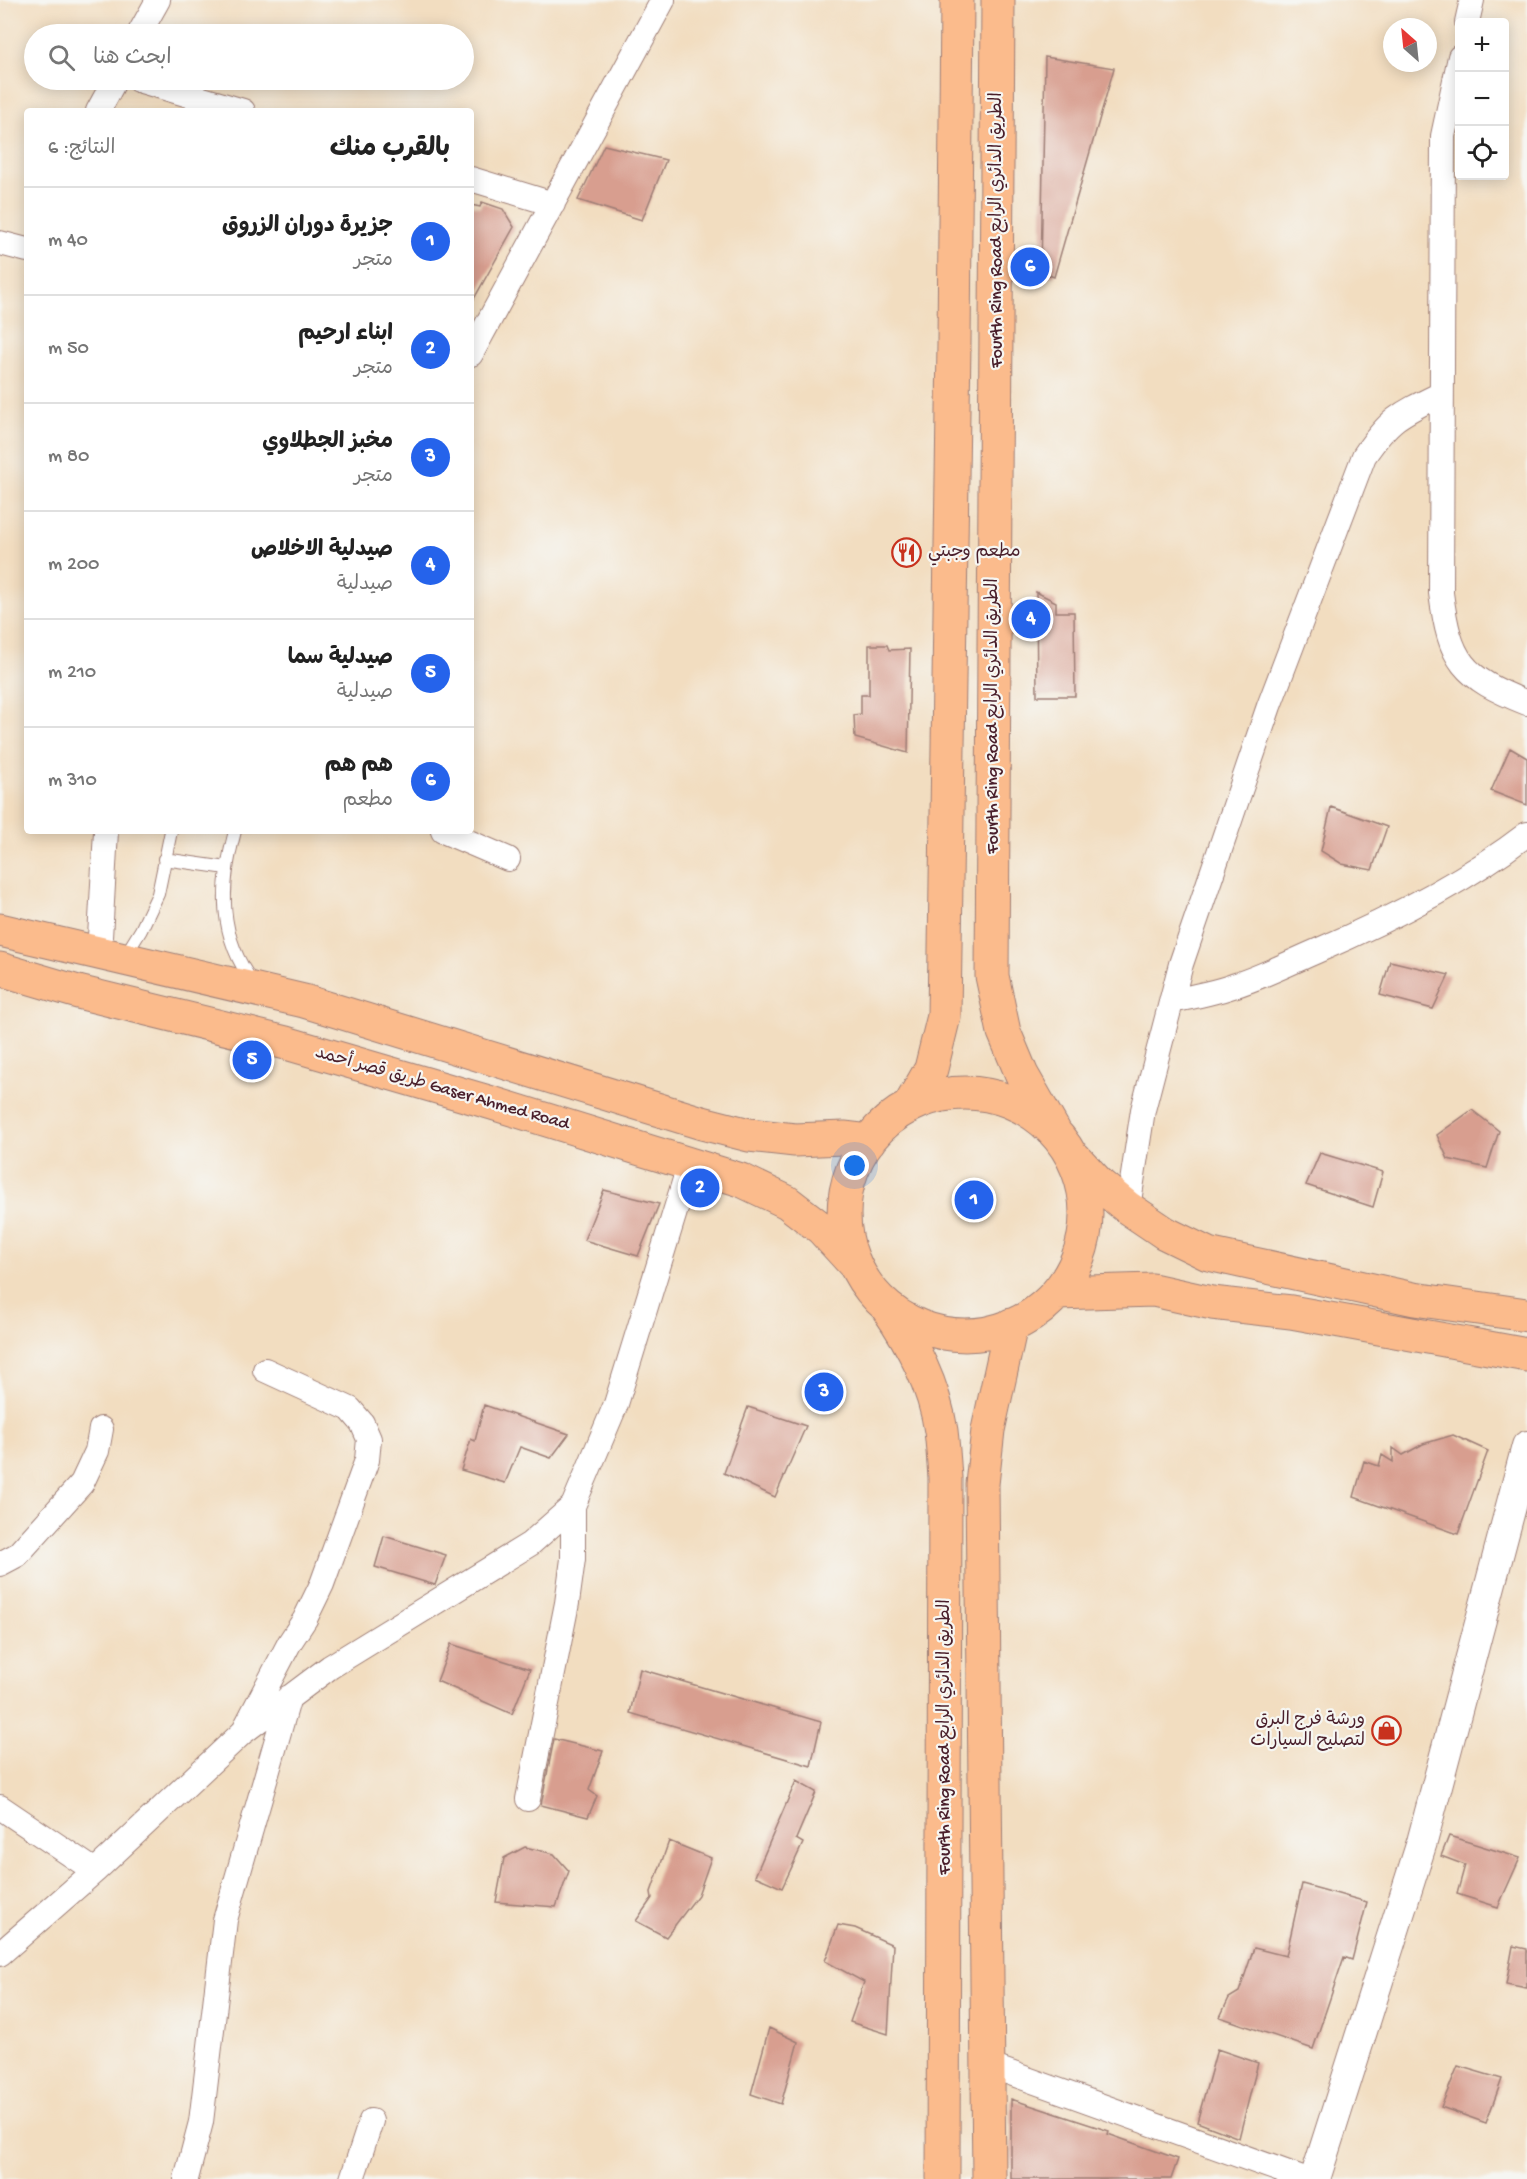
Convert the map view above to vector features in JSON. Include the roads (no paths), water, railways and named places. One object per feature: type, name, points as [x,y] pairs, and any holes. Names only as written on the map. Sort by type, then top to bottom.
[{"type":"main road","points":[[909,1107],[931,1069],[944,1016],[954,390],[957,0]]},
{"type":"main road","name":"Fourth Ring Road الطريق الدائري الرابع","points":[[998,0],[992,976],[1004,1032],[1022,1075],[1062,1142]]},
{"type":"main road","points":[[0,930],[304,1001],[702,1123],[749,1135],[795,1140],[844,1138],[869,1141]]},
{"type":"main road","name":"طريق قصر أحمد Gaser Ahmed Road","points":[[0,969],[78,992],[286,1044],[741,1180],[787,1202],[822,1229],[855,1265]]},
{"type":"main road","points":[[1062,1142],[1084,1187],[1086,1225],[1077,1261],[1057,1293],[1028,1317],[990,1332],[947,1333],[926,1328],[905,1319],[887,1307],[869,1288],[855,1265],[846,1232],[844,1214],[847,1188],[855,1163],[869,1141],[887,1121],[909,1107],[942,1095],[986,1094],[1011,1101],[1034,1114],[1062,1142],[1100,1185],[1128,1208],[1165,1233],[1208,1254],[1414,1299],[1527,1315]]},
{"type":"main road","points":[[1057,1293],[1153,1290],[1212,1303],[1292,1312],[1527,1355]]},
{"type":"main road","name":"Fourth Ring Road الطريق الدائري الرابع","points":[[887,1307],[910,1341],[928,1382],[941,1431],[945,1479],[943,2179]]},
{"type":"main road","points":[[989,2179],[982,1484],[988,1430],[1011,1325]]},
{"type":"street","points":[[145,24],[158,0]]},
{"type":"street","points":[[474,349],[663,0]]},
{"type":"street","points":[[1468,18],[1472,0]]},
{"type":"street","points":[[1457,72],[1443,136],[1441,593],[1446,630],[1456,656],[1475,678],[1527,703]]},
{"type":"street","points":[[100,108],[110,90]]},
{"type":"street","points":[[172,90],[233,108]]},
{"type":"street","points":[[474,180],[553,204]]},
{"type":"street","points":[[0,243],[24,247]]},
{"type":"street","points":[[1128,1208],[1143,1110],[1181,964],[1269,706],[1364,456],[1388,423],[1441,394]]},
{"type":"street","points":[[106,834],[111,957]]},
{"type":"street","points":[[450,834],[508,859]]},
{"type":"street","points":[[1171,1001],[1236,986],[1358,934],[1417,903],[1527,834]]},
{"type":"street","points":[[528,1799],[567,1603],[573,1558],[573,1506],[616,1404],[690,1163]]},
{"type":"street","points":[[242,1732],[322,1584],[368,1460],[369,1439],[362,1423],[350,1409],[266,1370]]},
{"type":"street","points":[[0,1564],[17,1555],[82,1483],[92,1466],[101,1429]]},
{"type":"street","points":[[1315,2179],[1422,1842],[1527,1446]]},
{"type":"street","points":[[0,1954],[95,1871],[242,1732],[330,1666],[530,1544],[573,1506]]},
{"type":"street","points":[[186,2179],[201,2122],[225,1920],[289,1697]]},
{"type":"street","points":[[0,1807],[95,1871]]},
{"type":"street","points":[[988,2065],[1305,2179]]},
{"type":"street","points":[[352,2179],[371,2121]]},
{"type":"lane","points":[[111,957],[141,930],[158,894],[170,834]]},
{"type":"lane","points":[[235,834],[227,868],[225,917],[231,945],[245,971],[259,989]]},
{"type":"lane","points":[[164,860],[227,868]]},
{"type":"place","name":"هم هم","points":[[1030,267]]},
{"type":"place","name":"مطعم وجبتي","points":[[907,552]]},
{"type":"place","name":"صيدلية الاخلاص","points":[[1031,619]]},
{"type":"place","name":"صيدلية سما","points":[[252,1060]]},
{"type":"place","name":"ابناء ارحيم","points":[[700,1188]]},
{"type":"place","name":"جزيرة دوران الزروق","points":[[974,1200]]},
{"type":"place","name":"مخبز الجطلاوي","points":[[824,1392]]},
{"type":"place","name":"ورشة فرج البرق لتصليح السيارات","points":[[1386,1730]]}]
